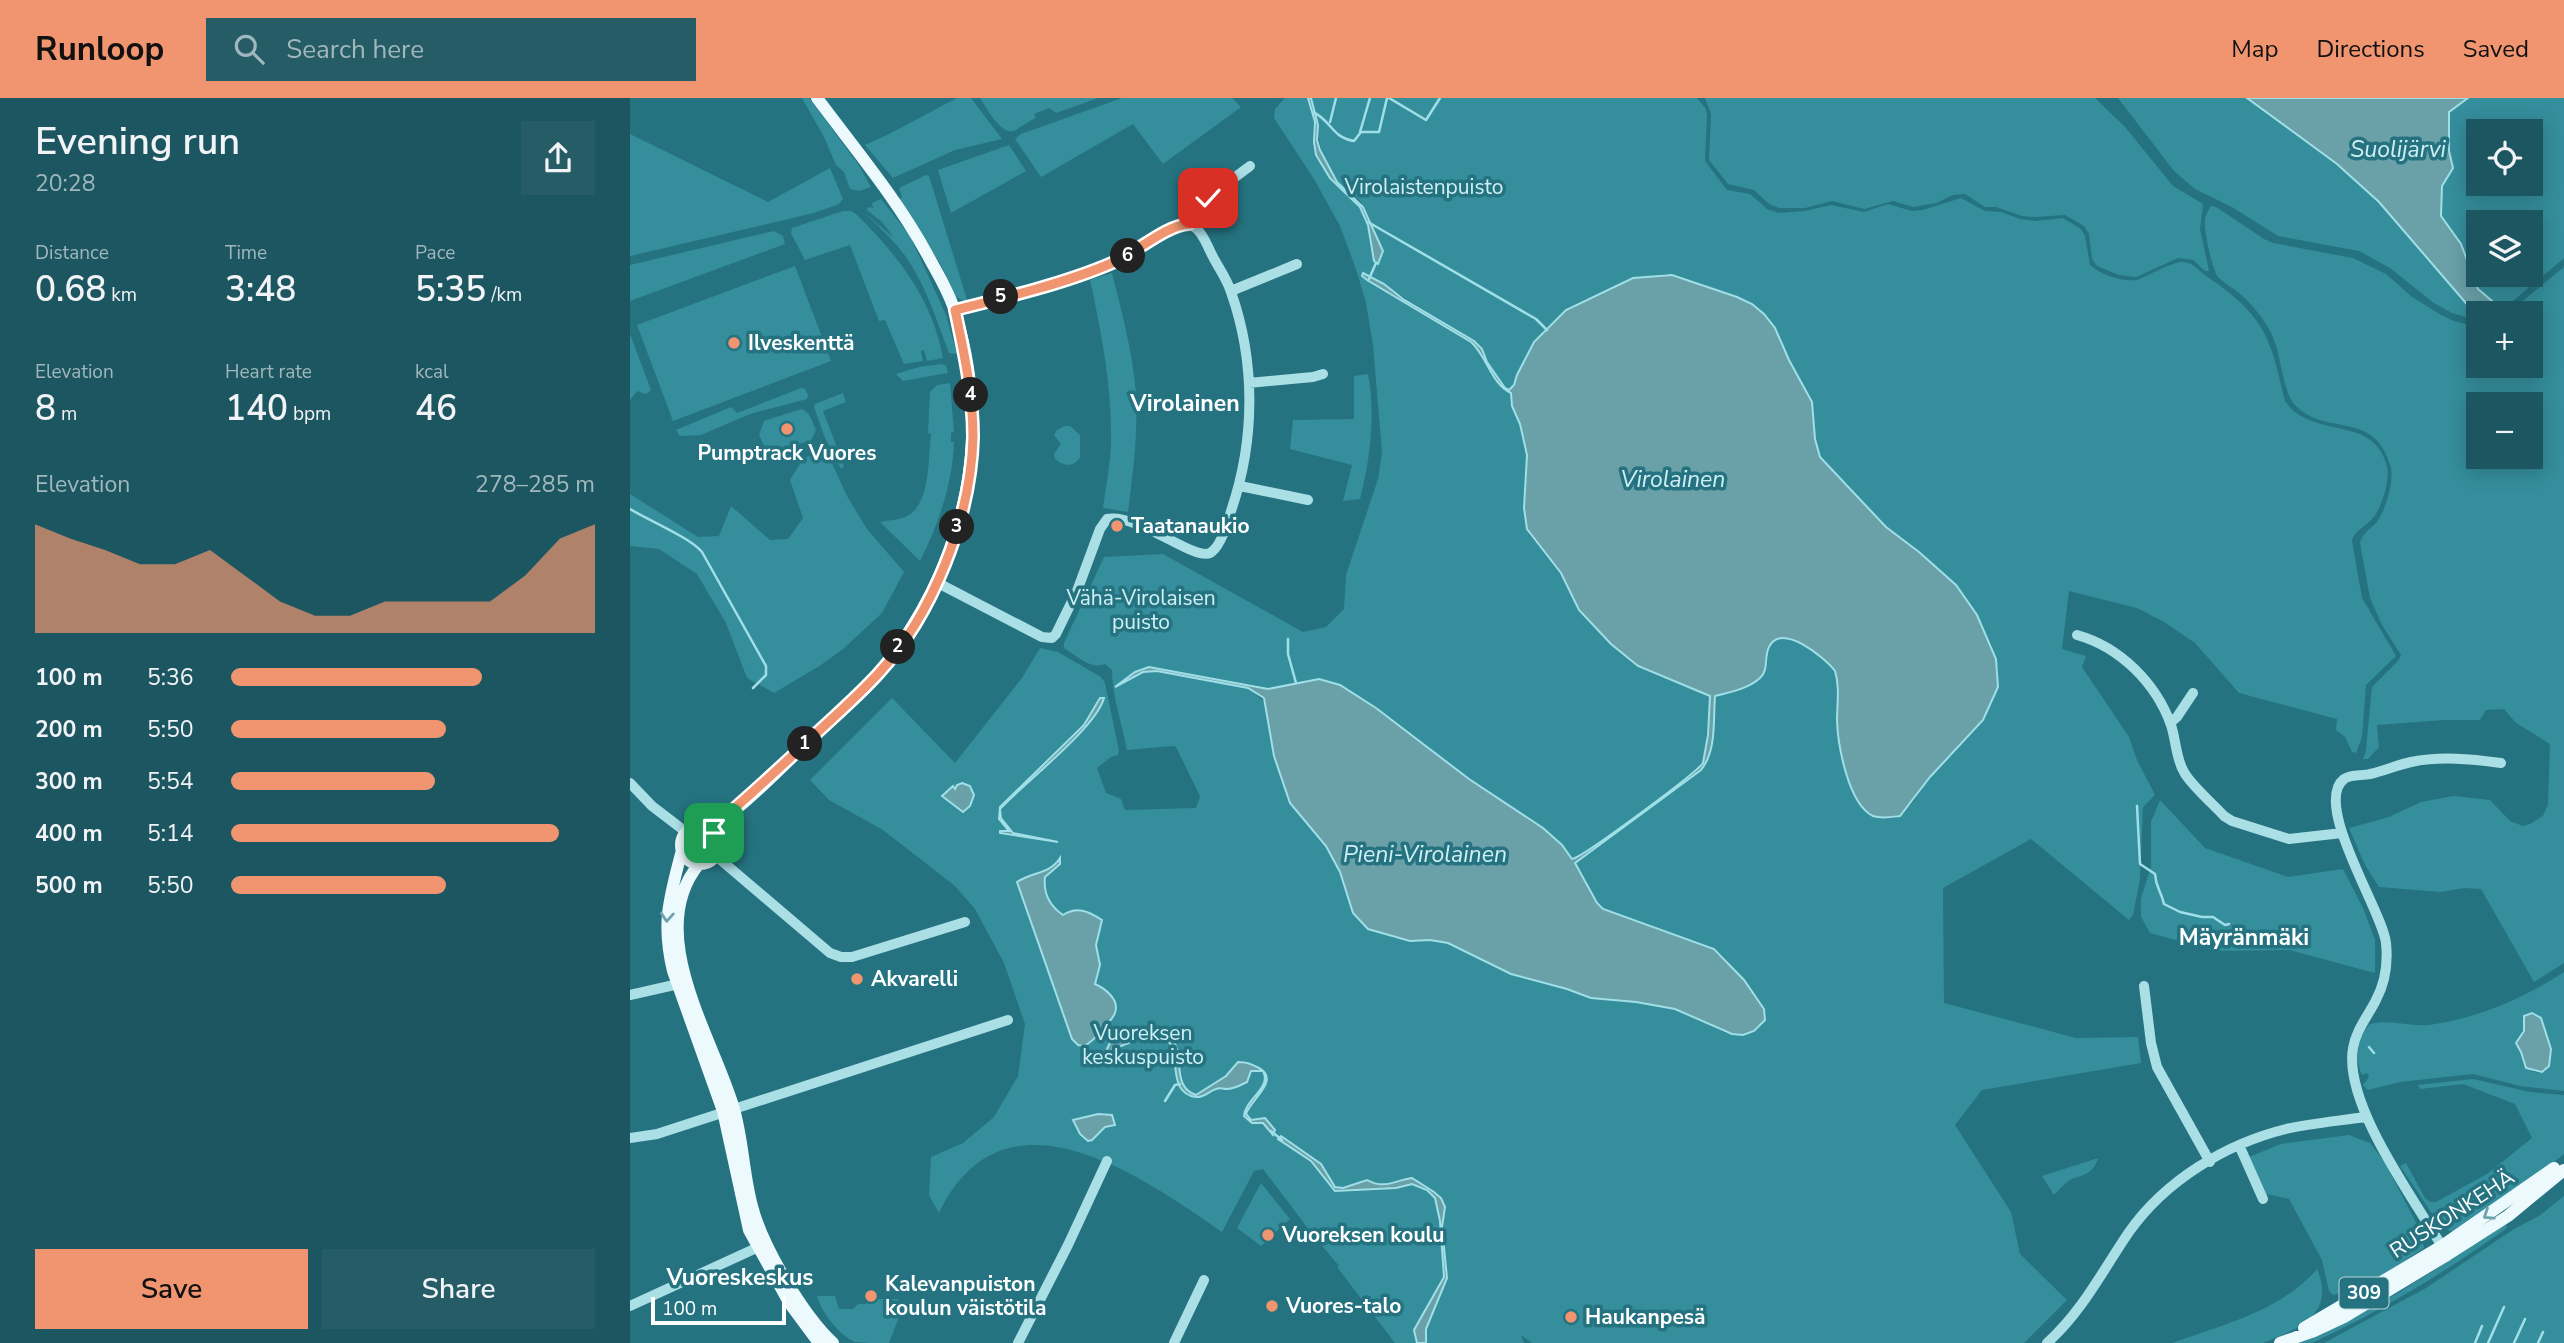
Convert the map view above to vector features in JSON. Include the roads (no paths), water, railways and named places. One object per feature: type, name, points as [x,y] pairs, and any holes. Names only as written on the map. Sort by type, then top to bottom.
[{"type":"main road","points":[[713,833],[879,673],[905,639],[938,583],[961,513],[969,476],[973,440],[971,393],[955,310],[919,240],[875,175],[817,98]]},
{"type":"main road","points":[[682,850],[691,862],[699,864],[709,862],[718,850],[713,833],[702,826],[686,832],[682,837],[682,850],[668,903],[668,952],[728,1109],[761,1246],[790,1304],[819,1343]]},
{"type":"main road","points":[[681,984],[681,905],[688,877],[699,864]]},
{"type":"main road","name":"RUSKONKEHÄ","points":[[2444,1251],[2564,1162]]},
{"type":"main road","name":"RUSKONKEHÄ","points":[[2283,1341],[2508,1216],[2564,1170]]},
{"type":"main road","points":[[761,1246],[807,1312],[833,1343]]},
{"type":"street","points":[[1189,224],[1194,208],[1250,166]]},
{"type":"street","points":[[938,583],[1042,636],[1052,638],[1077,591],[1104,522],[1111,518],[1146,526],[1194,552],[1205,554],[1214,550],[1240,486],[1250,431],[1249,383],[1241,330],[1231,291],[1200,232],[1189,224],[1176,225],[1125,257],[1084,274],[955,310]]},
{"type":"street","points":[[1231,291],[1297,264]]},
{"type":"street","points":[[1249,383],[1323,374]]},
{"type":"street","points":[[1240,486],[1308,500]]},
{"type":"street","points":[[2077,635],[2103,645],[2135,668],[2149,686],[2170,723],[2184,772],[2224,816],[2290,839],[2342,833]]},
{"type":"street","points":[[2170,723],[2177,718],[2193,693]]},
{"type":"street","points":[[2444,1251],[2365,1117],[2354,1071],[2352,1051],[2359,1030],[2381,990],[2385,974],[2386,944],[2382,925],[2357,874],[2342,833],[2337,800],[2339,787],[2345,778],[2410,762],[2451,758],[2501,763]]},
{"type":"street","points":[[630,783],[652,806],[686,832]]},
{"type":"street","points":[[716,856],[832,954],[845,958],[965,922]]},
{"type":"street","points":[[630,995],[681,984]]},
{"type":"street","points":[[2144,986],[2151,1043],[2157,1067],[2210,1161]]},
{"type":"street","points":[[630,1139],[657,1133],[1008,1020]]},
{"type":"street","points":[[2047,1343],[2084,1301],[2146,1209],[2190,1173],[2239,1145],[2286,1129],[2365,1117]]},
{"type":"street","points":[[2239,1145],[2263,1199]]},
{"type":"street","points":[[1018,1343],[1107,1161]]},
{"type":"street","points":[[630,1306],[761,1246]]},
{"type":"street","points":[[1174,1343],[1205,1280]]},
{"type":"water","points":[[1308,98],[1311,98],[1318,125],[1317,140],[1320,150],[1337,182],[1363,207],[1383,251],[1378,264],[1374,261],[1368,225],[1360,207],[1330,178],[1316,155],[1315,122]]},
{"type":"water","name":"Suolijärvi","points":[[2247,98],[2468,98],[2449,112],[2449,151],[2453,168],[2442,186],[2441,216],[2461,244],[2466,257],[2466,287],[2477,287],[2492,301],[2466,301],[2466,303],[2379,202],[2337,164]]},
{"type":"water","name":"Virolainen","points":[[1363,273],[1474,341],[1509,390],[1514,385],[1534,342],[1566,310],[1633,278],[1672,275],[1752,304],[1775,328],[1812,402],[1815,439],[1820,457],[1886,527],[1956,585],[1977,615],[1996,659],[1998,687],[1983,720],[1930,777],[1900,816],[1873,816],[1857,799],[1846,773],[1840,744],[1835,671],[1803,644],[1783,638],[1775,640],[1769,647],[1760,678],[1744,687],[1715,696],[1712,744],[1701,770],[1575,863],[1603,909],[1714,949],[1744,980],[1764,1009],[1765,1020],[1754,1031],[1743,1035],[1732,1034],[1675,1009],[1591,998],[1511,974],[1448,943],[1410,941],[1368,929],[1353,913],[1340,872],[1326,846],[1290,803],[1274,756],[1264,698],[1248,688],[1157,671],[1143,672],[1115,687],[1135,672],[1149,667],[1268,689],[1319,679],[1340,685],[1376,708],[1469,779],[1543,828],[1562,845],[1572,859],[1638,815],[1703,763],[1710,696],[1638,666],[1611,644],[1579,610],[1561,573],[1527,529],[1524,508],[1527,455],[1520,424],[1512,406],[1511,393],[1504,389],[1494,377],[1471,342],[1367,280],[1362,276]]},
{"type":"water","points":[[1100,698],[1104,698],[1088,724],[1000,809],[1001,818],[1013,833],[1058,842],[1000,833],[1009,831],[999,819],[1000,807],[1084,725]]},
{"type":"water","points":[[962,783],[970,786],[974,795],[970,806],[963,812],[942,796],[953,786],[955,789]]},
{"type":"water","points":[[1060,858],[1060,864],[1045,877],[1046,894],[1054,908],[1063,915],[1082,911],[1102,920],[1096,945],[1100,965],[1095,984],[1110,995],[1116,1008],[1111,1020],[1084,1046],[1078,1045],[1072,1039],[1017,882],[1046,870]]},
{"type":"water","points":[[2532,1013],[2541,1018],[2551,1049],[2549,1066],[2542,1072],[2526,1068],[2516,1043],[2524,1031],[2524,1016]]},
{"type":"water","points":[[1116,1030],[1131,1038],[1155,1032],[1172,1038],[1178,1053],[1181,1078],[1188,1091],[1196,1095],[1226,1076],[1238,1062],[1251,1064],[1263,1071],[1251,1071],[1247,1082],[1237,1087],[1218,1088],[1196,1097],[1183,1091],[1177,1080],[1174,1053],[1169,1042],[1160,1037],[1141,1039],[1110,1051],[1107,1049]]},
{"type":"water","points":[[1263,1071],[1267,1078],[1266,1084],[1246,1114],[1251,1120],[1265,1118],[1275,1130],[1273,1135],[1263,1123],[1252,1123],[1244,1116],[1245,1110],[1264,1083]]},
{"type":"water","points":[[1098,1114],[1112,1115],[1115,1125],[1105,1127],[1088,1141],[1080,1134],[1073,1120]]},
{"type":"water","points":[[1281,1136],[1321,1164],[1335,1187],[1343,1188],[1367,1180],[1385,1184],[1412,1178],[1441,1198],[1445,1207],[1442,1227],[1447,1278],[1426,1329],[1426,1343],[1417,1343],[1414,1330],[1444,1277],[1440,1221],[1435,1198],[1427,1190],[1412,1184],[1396,1188],[1335,1191],[1311,1161],[1278,1139]]},
{"type":"waterway","points":[[1330,122],[1336,98]]},
{"type":"waterway","points":[[1360,132],[1370,98]]},
{"type":"waterway","points":[[1313,112],[1341,136],[1354,141],[1361,132],[1379,132],[1387,98]]},
{"type":"waterway","points":[[1389,98],[1426,120],[1440,98]]},
{"type":"waterway","points":[[1368,222],[1536,319],[1547,330]]},
{"type":"waterway","points":[[1369,279],[1376,263]]},
{"type":"waterway","points":[[630,509],[679,535],[702,552],[766,666],[766,675],[753,688]]},
{"type":"waterway","points":[[1288,639],[1288,654],[1296,683]]},
{"type":"waterway","points":[[2137,806],[2140,864],[2155,874],[2164,904],[2180,912],[2213,917],[2225,925],[2229,924]]},
{"type":"waterway","points":[[2369,1047],[2374,1053]]},
{"type":"waterway","points":[[1165,1101],[1175,1085],[1180,1084]]},
{"type":"waterway","points":[[1271,1131],[1282,1140]]},
{"type":"waterway","points":[[2488,1343],[2504,1307]]},
{"type":"waterway","points":[[2514,1343],[2525,1319]]},
{"type":"waterway","points":[[2475,1343],[2482,1326]]},
{"type":"waterway","points":[[2538,1343],[2543,1332]]},
{"type":"place","name":"Ilveskenttä","points":[[734,343]]},
{"type":"place","name":"Pumptrack Vuores","points":[[787,429]]},
{"type":"place","name":"Taatanaukio","points":[[1117,526]]},
{"type":"place","name":"Akvarelli","points":[[857,979]]},
{"type":"place","name":"Vuoreksen koulu","points":[[1268,1235]]},
{"type":"place","name":"Kalevanpuiston koulun väistötila","points":[[871,1296]]},
{"type":"place","name":"Vuores-talo","points":[[1272,1306]]},
{"type":"place","name":"Haukanpesä","points":[[1571,1317]]},
{"type":"district","name":"Virolainen","points":[[1185,403]]},
{"type":"district","name":"Mäyränmäki","points":[[2244,937]]},
{"type":"district","name":"Vuoreskeskus","points":[[740,1277]]},
{"type":"park label","name":"Virolaistenpuisto","points":[[1424,187]]},
{"type":"park label","name":"Vähä-Virolaisen puisto","points":[[1141,610]]},
{"type":"park label","name":"Vuoreksen keskuspuisto","points":[[1143,1045]]},
{"type":"water label","name":"Pieni-Virolainen","points":[[1425,854]]}]
